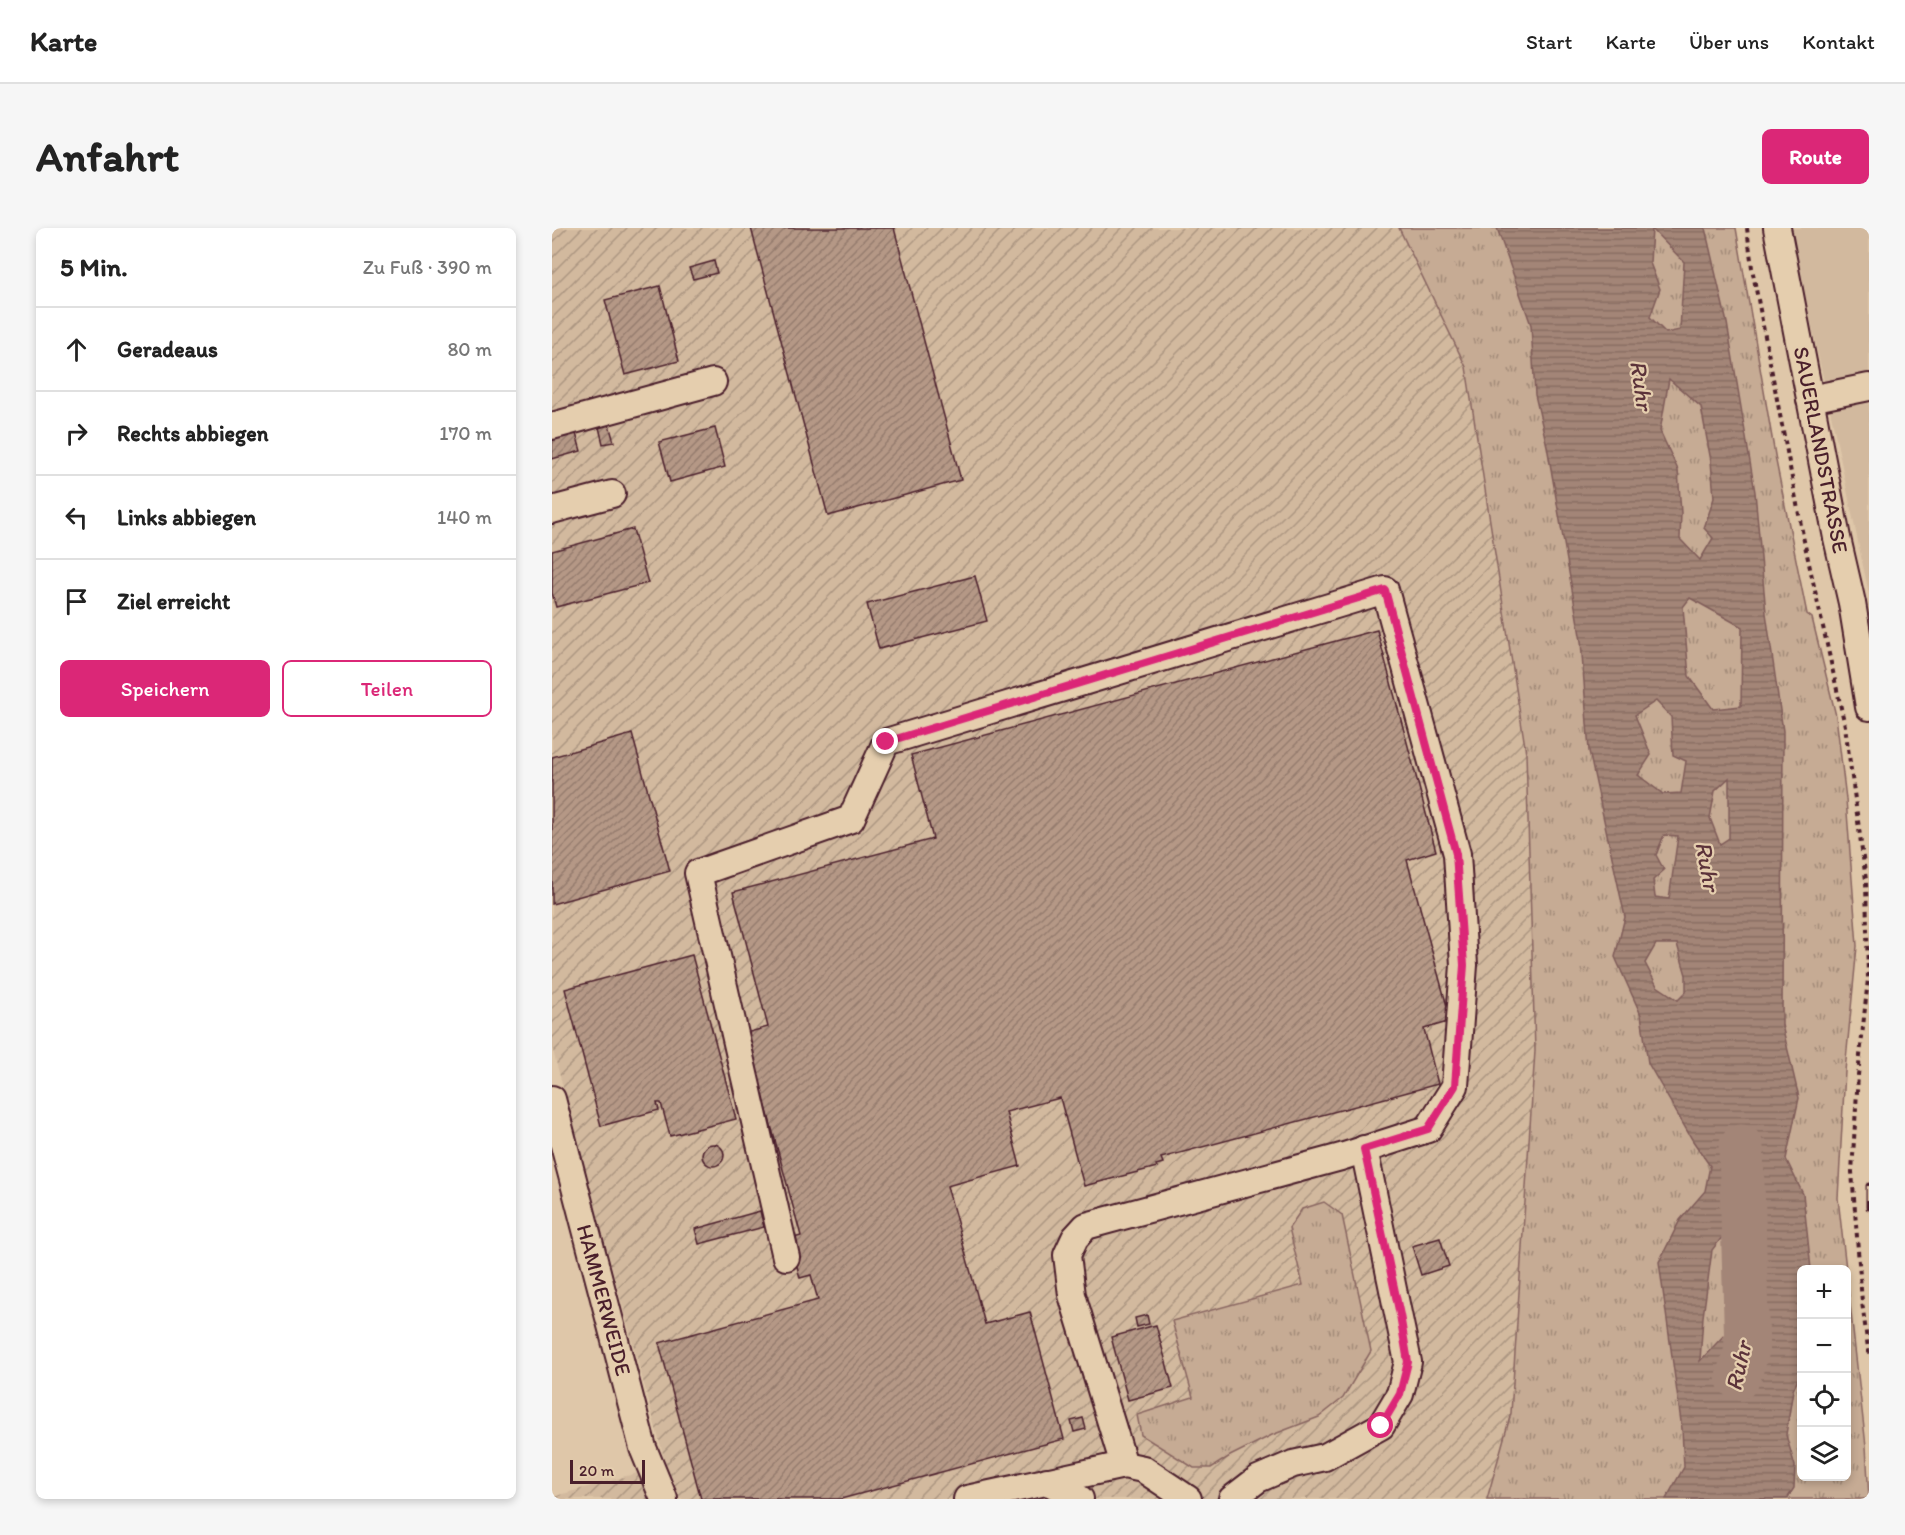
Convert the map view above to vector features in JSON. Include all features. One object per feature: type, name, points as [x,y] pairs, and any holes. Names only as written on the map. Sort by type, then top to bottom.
[{"type":"street","name":"SAUERLANDSTRASSE","points":[[1777,228],[1837,538],[1852,603],[1869,707]]},
{"type":"street","points":[[552,426],[713,382]]},
{"type":"street","points":[[1810,399],[1869,387]]},
{"type":"street","points":[[552,510],[612,494]]},
{"type":"street","points":[[786,1257],[698,873],[851,819],[886,742],[1385,590],[1456,854],[1464,965],[1455,1086],[1428,1129],[1086,1226],[1075,1238],[1067,1255],[1072,1296],[1124,1464]]},
{"type":"street","name":"HAMMERWEIDE","points":[[552,1099],[643,1448],[664,1499]]},
{"type":"street","points":[[1232,1499],[1258,1479],[1293,1464],[1325,1457],[1381,1426],[1400,1394],[1408,1362],[1364,1149]]},
{"type":"street","points":[[967,1499],[1124,1464],[1143,1469],[1188,1499]]},
{"type":"street","points":[[1047,1481],[1080,1499]]},
{"type":"path","points":[[1747,228],[1752,268],[1804,541],[1845,726],[1866,880],[1868,980],[1858,1075],[1852,1172],[1862,1302],[1869,1356]]},
{"type":"shaded area","points":[[552,228],[1399,228],[1466,367],[1526,753],[1535,1051],[1511,1413],[1487,1499],[552,1499],[552,1497],[666,1465],[552,1047]]},
{"type":"shaded area","points":[[1790,228],[1869,228],[1869,594],[1827,395]]},
{"type":"green space","points":[[1399,228],[1736,228],[1776,461],[1807,614],[1812,618],[1836,716],[1846,799],[1857,946],[1845,1071],[1838,1198],[1846,1265],[1797,1265],[1797,1481],[1851,1481],[1851,1313],[1866,1446],[1869,1499],[1487,1499],[1511,1413],[1535,1051],[1526,753],[1466,367]]},
{"type":"green space","points":[[1324,1202],[1342,1215],[1371,1351],[1343,1398],[1319,1417],[1272,1435],[1211,1468],[1194,1468],[1141,1435],[1137,1415],[1193,1397],[1172,1321],[1303,1285],[1289,1228],[1302,1209]]},
{"type":"water","points":[[1497,228],[1705,228],[1727,323],[1755,492],[1766,613],[1783,731],[1782,1025],[1799,1098],[1786,1159],[1803,1194],[1811,1265],[1797,1265],[1797,1382],[1793,1390],[1786,1435],[1795,1466],[1794,1488],[1787,1499],[1666,1499],[1684,1467],[1682,1429],[1659,1262],[1680,1220],[1705,1191],[1710,1166],[1648,1063],[1641,1015],[1615,957],[1625,917],[1589,751],[1581,641],[1547,446],[1535,395],[1531,325]],"holes":[[[1652,229],[1684,262],[1680,330],[1666,333],[1650,317],[1660,289],[1650,263]],[[1669,379],[1701,407],[1711,461],[1714,498],[1704,528],[1713,538],[1700,560],[1680,539],[1678,470],[1660,431]],[[1690,598],[1742,627],[1741,706],[1713,709],[1689,676],[1683,607]],[[1656,701],[1671,717],[1673,755],[1686,761],[1681,793],[1663,794],[1638,775],[1651,755],[1635,715]],[[1729,778],[1729,838],[1720,844],[1710,818],[1715,791]],[[1664,835],[1678,836],[1669,899],[1655,897],[1653,880],[1664,870],[1656,855]],[[1656,944],[1677,944],[1686,975],[1686,992],[1678,1000],[1657,986],[1645,963]],[[1757,1192],[1765,1264],[1753,1313],[1726,1333],[1700,1361],[1712,1250]]]},
{"type":"building","points":[[751,228],[894,228],[961,480],[828,516]]},
{"type":"building","points":[[714,261],[717,273],[693,279],[689,268]]},
{"type":"building","points":[[660,286],[679,361],[625,375],[605,300]]},
{"type":"building","points":[[608,421],[614,442],[603,444],[598,423]]},
{"type":"building","points":[[715,428],[725,467],[670,482],[659,442]]},
{"type":"building","points":[[575,430],[581,451],[552,459],[552,437]]},
{"type":"building","points":[[633,529],[648,583],[556,607],[552,593],[552,551]]},
{"type":"building","points":[[975,576],[987,621],[879,649],[867,604]]},
{"type":"building","points":[[1377,630],[1436,851],[1407,860],[1451,1021],[1424,1029],[1438,1084],[1161,1158],[1163,1163],[1156,1165],[1157,1167],[1084,1186],[1060,1098],[1006,1112],[1020,1166],[947,1186],[985,1324],[1030,1312],[1064,1439],[841,1499],[701,1499],[659,1343],[818,1300],[811,1275],[800,1278],[790,1239],[801,1236],[746,1033],[768,1027],[733,892],[933,839],[911,755]]},
{"type":"building","points":[[632,734],[670,871],[552,904],[552,757]]},
{"type":"building","points":[[692,955],[736,1119],[670,1136],[661,1103],[657,1103],[659,1110],[601,1126],[565,989]]},
{"type":"building","points":[[709,1144],[717,1144],[724,1151],[724,1159],[717,1166],[709,1166],[702,1159],[702,1151]]},
{"type":"building","points":[[760,1211],[764,1227],[699,1244],[695,1229]]},
{"type":"building","points":[[1440,1238],[1449,1266],[1421,1275],[1412,1246]]},
{"type":"building","points":[[1147,1315],[1149,1324],[1137,1327],[1135,1318]]},
{"type":"building","points":[[1156,1325],[1173,1388],[1128,1400],[1111,1337]]},
{"type":"building","points":[[1083,1418],[1086,1429],[1074,1432],[1071,1421]]},
{"type":"waterway","name":"Ruhr","points":[[1738,1377],[1747,1350],[1741,1147]]},
{"type":"railway","points":[[1869,1186],[1869,1207]]},
{"type":"route","points":[[886,742],[1385,590],[1456,854],[1464,965],[1455,1086],[1428,1129],[1364,1149],[1408,1362],[1400,1394],[1381,1426]]}]
